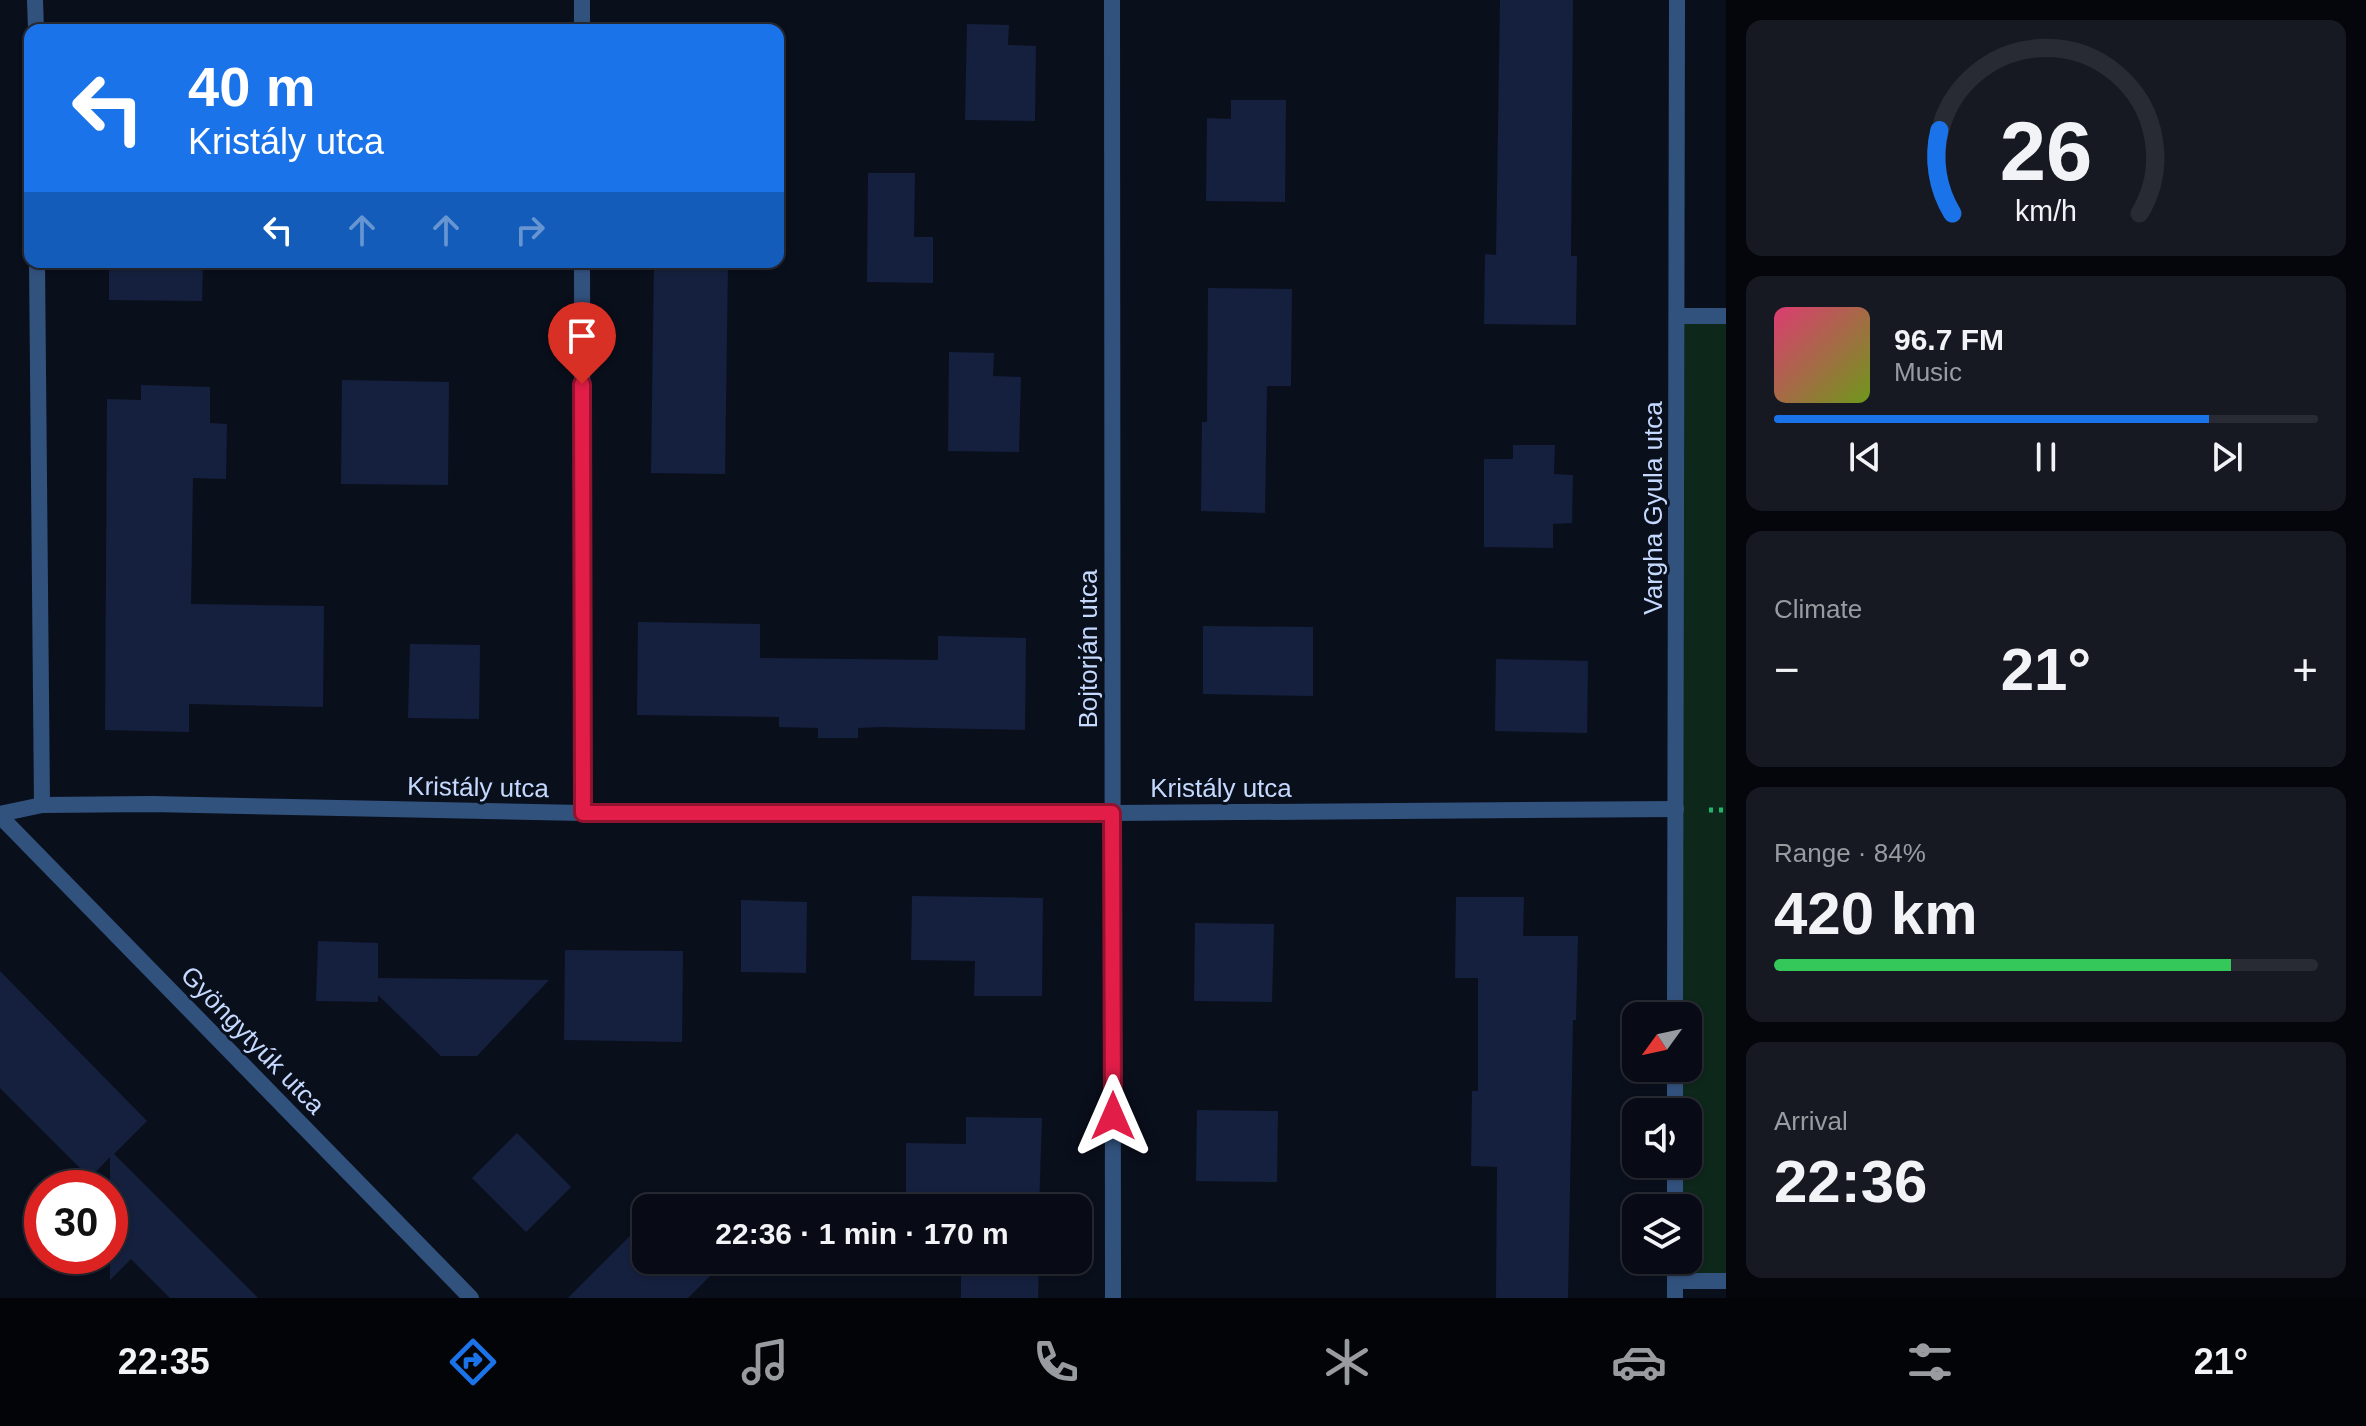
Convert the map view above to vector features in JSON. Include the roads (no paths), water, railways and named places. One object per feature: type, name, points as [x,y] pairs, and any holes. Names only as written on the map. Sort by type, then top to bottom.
[{"type":"street","points":[[35,0],[36,24]]},
{"type":"street","points":[[582,0],[582,24]]},
{"type":"street","name":"Bojtorján utca","points":[[1112,0],[1113,1298]]},
{"type":"street","name":"Vargha Gyula utca","points":[[1675,1002],[1677,0]]},
{"type":"street","points":[[37,268],[42,805]]},
{"type":"street","points":[[582,268],[583,813]]},
{"type":"street","points":[[1678,316],[1726,316]]},
{"type":"street","name":"Kristály utca","points":[[0,815],[42,805],[152,804],[583,813],[1676,809]]},
{"type":"street","name":"Gyöngytyúk utca","points":[[0,815],[471,1298]]},
{"type":"street","points":[[1675,1290],[1726,1281]]}]
